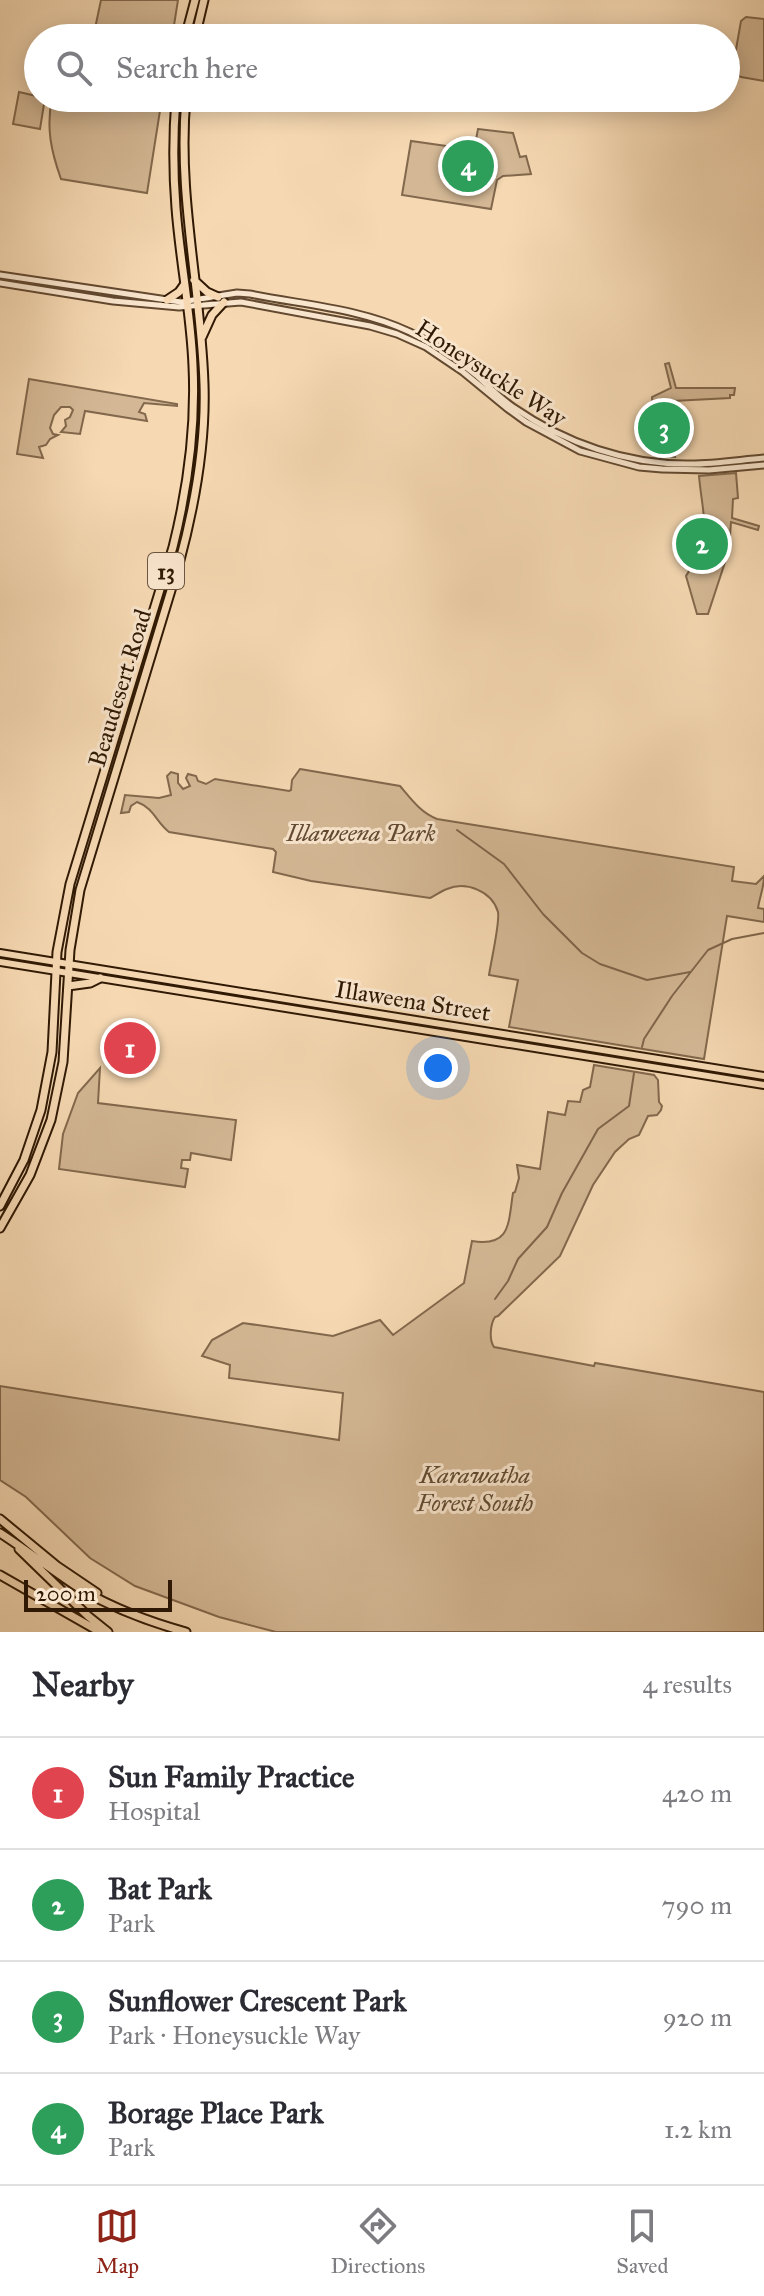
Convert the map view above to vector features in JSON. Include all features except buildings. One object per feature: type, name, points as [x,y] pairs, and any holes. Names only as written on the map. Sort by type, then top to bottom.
[{"type":"highway","points":[[189,24],[195,0]]},
{"type":"highway","points":[[198,24],[204,0]]},
{"type":"highway","name":"Beaudesert Road","points":[[0,1206],[24,1160],[45,1096],[52,1052],[56,967],[74,868],[173,547],[185,494],[194,408],[193,366],[173,166],[175,112]]},
{"type":"highway","name":"Beaudesert Road","points":[[0,1228],[30,1175],[51,1120],[63,1062],[76,908],[179,564],[199,474],[204,385],[184,176],[186,112]]},
{"type":"highway","points":[[194,280],[221,300],[201,339]]},
{"type":"highway","points":[[167,300],[184,285]]},
{"type":"highway","points":[[68,986],[90,983],[100,978]]},
{"type":"highway","points":[[0,1519],[46,1557],[100,1594],[106,1603]]},
{"type":"highway","points":[[0,1533],[106,1603],[186,1632]]},
{"type":"highway","points":[[16,1544],[20,1553],[108,1632]]},
{"type":"highway","points":[[0,1575],[100,1632]]},
{"type":"main road","points":[[0,953],[56,967]]},
{"type":"main road","points":[[0,962],[56,967]]},
{"type":"main road","name":"Illaweena Street","points":[[56,967],[764,1076]]},
{"type":"main road","name":"Illaweena Street","points":[[69,969],[100,978],[229,994],[764,1085]]},
{"type":"main road","points":[[711,1068],[714,1077]]},
{"type":"street","points":[[0,275],[187,304]]},
{"type":"street","points":[[0,283],[125,303],[187,304]]},
{"type":"street","name":"Honeysuckle Way","points":[[187,304],[250,294],[360,314],[392,324],[444,351],[511,405],[547,428],[612,454],[669,464],[764,458]]},
{"type":"street","name":"Honeysuckle Way","points":[[221,300],[343,319],[397,334],[442,357],[508,409],[551,437],[580,451],[612,461],[639,467],[686,470],[764,465]]},
{"type":"green space","points":[[101,0],[178,0],[174,24],[96,24]]},
{"type":"green space","points":[[746,17],[764,19],[764,81],[740,76],[741,21]]},
{"type":"green space","points":[[19,92],[24,93],[24,112],[43,112],[40,129],[13,124]]},
{"type":"green space","points":[[50,112],[160,112],[147,193],[61,179],[50,139]]},
{"type":"green space","points":[[478,129],[513,133],[520,157],[526,156],[531,174],[503,176],[497,180],[491,209],[402,195],[411,141],[474,150]]},
{"type":"green space","points":[[669,363],[676,388],[735,388],[730,398],[673,401],[675,457],[656,455],[652,397],[671,388],[665,364]]},
{"type":"green space","points":[[29,379],[177,406],[144,403],[139,412],[145,414],[147,421],[85,411],[80,434],[61,432],[73,410],[61,407],[54,415],[50,428],[53,434],[58,435],[39,447],[43,458],[17,454]]},
{"type":"green space","points":[[736,473],[738,498],[733,499],[732,518],[759,526],[758,530],[731,522],[729,550],[708,614],[697,614],[686,576],[704,547],[674,545],[678,541],[705,542],[699,476]]},
{"type":"green space","name":"Illaweena Park","points":[[300,769],[400,786],[412,801],[437,819],[734,867],[732,881],[756,884],[764,876],[758,908],[764,909],[764,922],[727,916],[704,1059],[509,1027],[518,980],[489,975],[498,912],[490,898],[470,887],[454,887],[430,898],[311,881],[273,872],[276,852],[273,849],[169,832],[147,808],[137,802],[129,812],[121,813],[125,795],[159,798],[171,795],[167,776],[171,772],[178,774],[178,783],[183,789],[190,786],[186,778],[188,774],[206,784],[215,779],[289,791]]},
{"type":"green space","name":"Karawatha Forest South","points":[[594,1065],[654,1075],[658,1080],[661,1110],[657,1115],[648,1116],[639,1135],[629,1139],[615,1152],[593,1185],[560,1256],[495,1317],[492,1344],[494,1347],[594,1366],[595,1363],[764,1392],[764,1632],[276,1632],[219,1617],[135,1586],[90,1558],[26,1497],[0,1480],[0,1386],[339,1440],[343,1393],[229,1378],[230,1365],[202,1356],[212,1340],[243,1323],[333,1336],[380,1320],[393,1335],[464,1283],[472,1241],[485,1242],[501,1237],[508,1223],[519,1178],[517,1165],[540,1169],[548,1112],[565,1115],[568,1101],[580,1102],[583,1090],[590,1087]]},
{"type":"green space","points":[[100,1068],[98,1103],[236,1120],[231,1160],[191,1153],[190,1160],[182,1160],[181,1168],[188,1169],[185,1187],[59,1169],[63,1134],[78,1093]]},
{"type":"waterway","points":[[457,830],[504,864],[543,914],[582,953],[600,964],[647,980],[690,972]]},
{"type":"waterway","points":[[642,1047],[672,996],[708,950],[732,939],[764,933]]},
{"type":"waterway","points":[[495,1299],[518,1259],[547,1227],[598,1129],[629,1106],[634,1073]]},
{"type":"place","name":"Borage Place Park","points":[[468,166]]},
{"type":"place","name":"Sunflower Crescent Park","points":[[664,428]]},
{"type":"place","name":"Bat Park","points":[[702,544]]},
{"type":"place","name":"Sun Family Practice","points":[[130,1048]]}]
